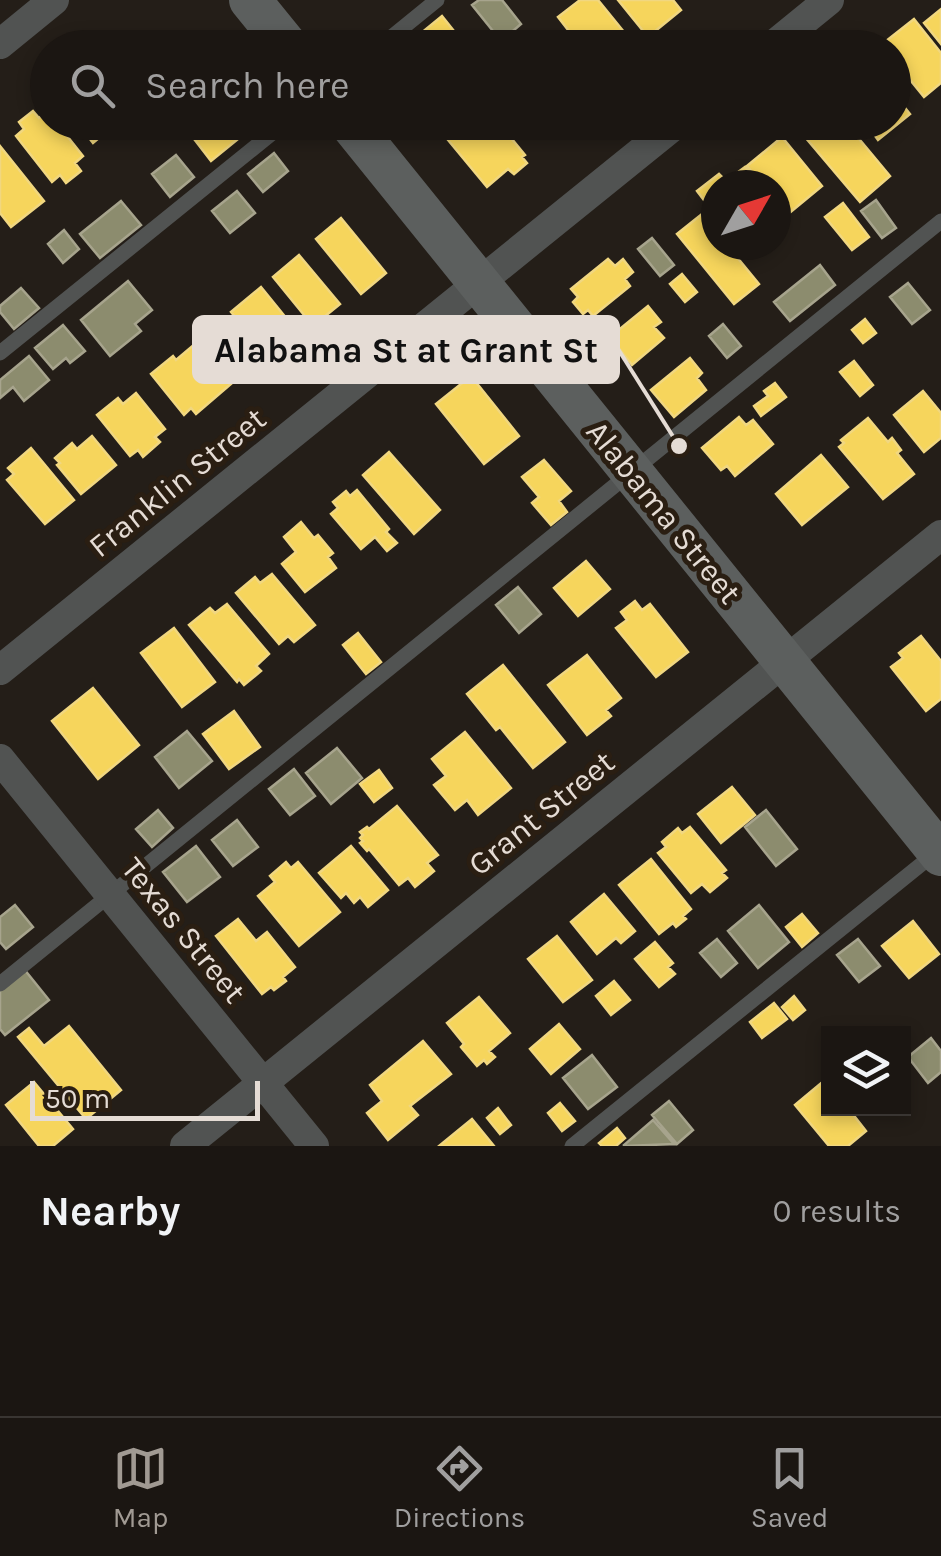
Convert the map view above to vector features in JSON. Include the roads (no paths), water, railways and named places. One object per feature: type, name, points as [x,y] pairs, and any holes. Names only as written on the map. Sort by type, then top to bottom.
[{"type":"main road","points":[[250,0],[274,30]]},
{"type":"main road","name":"Alabama Street","points":[[364,140],[940,851]]},
{"type":"street","points":[[0,44],[54,0]]},
{"type":"street","points":[[792,30],[829,0]]},
{"type":"street","name":"Franklin Street","points":[[0,670],[656,140]]},
{"type":"street","name":"Grant Street","points":[[185,1146],[941,535]]},
{"type":"street","name":"Texas Street","points":[[0,758],[314,1146]]},
{"type":"lane","points":[[400,30],[437,0]]},
{"type":"lane","points":[[0,353],[264,140]]},
{"type":"lane","points":[[0,984],[941,221]]},
{"type":"lane","points":[[572,1146],[940,851]]},
{"type":"place","name":"Alabama St at Grant St","points":[[679,446]]}]
